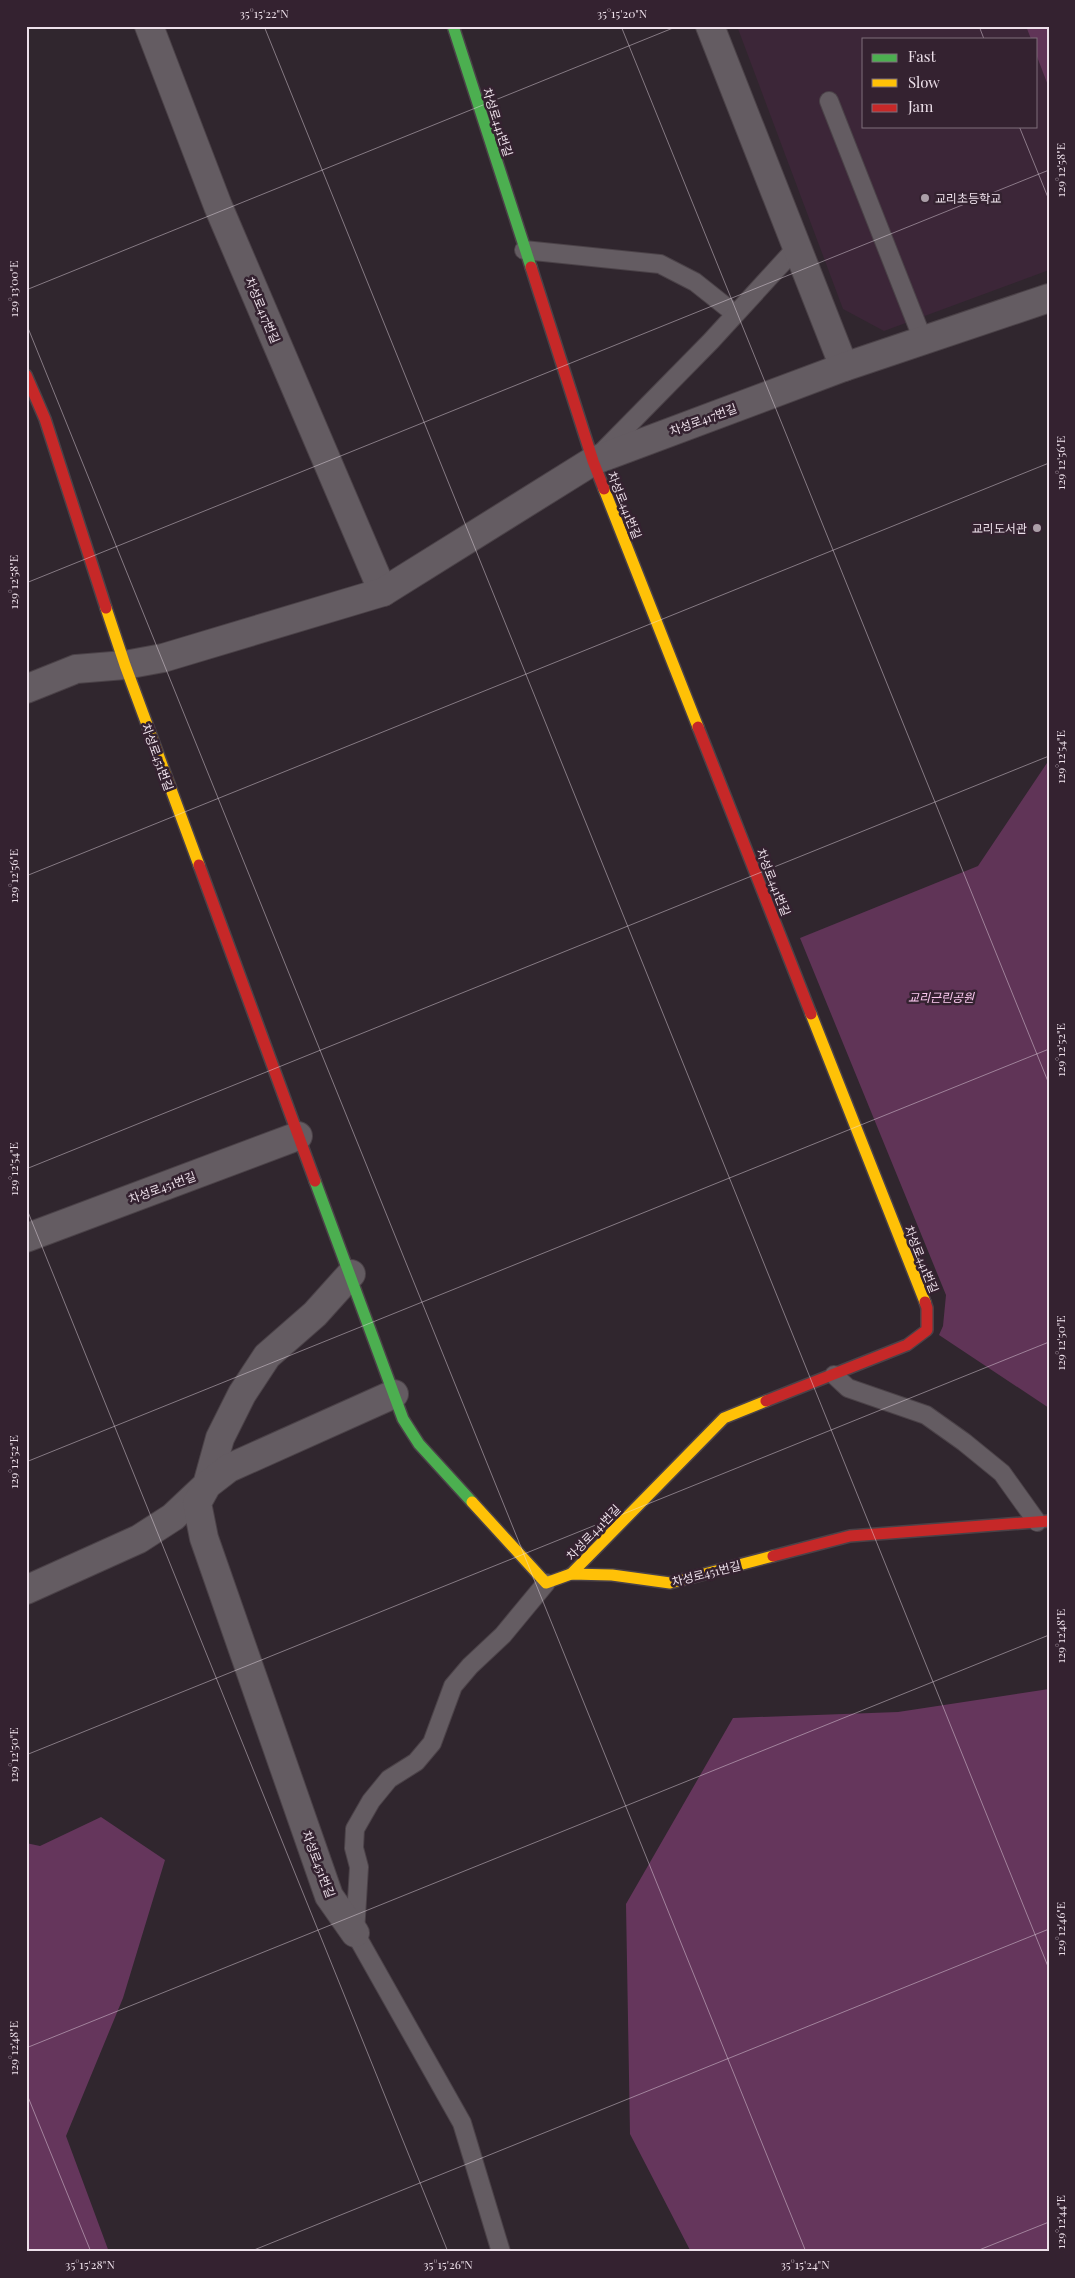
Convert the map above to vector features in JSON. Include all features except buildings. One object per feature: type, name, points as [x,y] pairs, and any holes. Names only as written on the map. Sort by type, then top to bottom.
[{"type":"street","name":"차성로417번길","points":[[149,26],[218,206],[382,592]]},
{"type":"street","name":"차성로441번길","points":[[453,26],[592,461],[927,1308],[927,1330],[907,1345],[724,1418],[571,1574]]},
{"type":"street","points":[[710,26],[844,367]]},
{"type":"street","name":"차성로417번길","points":[[26,689],[76,669],[124,665],[163,658],[382,592],[592,461],[844,367],[1049,298]]},
{"type":"street","name":"차성로451번길","points":[[26,375],[45,419],[124,665],[351,1274],[403,1419],[418,1444],[546,1583],[571,1574],[612,1575],[670,1583],[850,1536],[994,1527],[1043,1521]]},
{"type":"street","name":"차성로451번길","points":[[26,1238],[298,1136]]},
{"type":"street","name":"차성로451번길","points":[[351,1274],[315,1314],[267,1356],[242,1394],[220,1438],[207,1485],[197,1503],[204,1538],[329,1896],[355,1933]]},
{"type":"street","points":[[26,1590],[139,1539],[173,1517],[207,1485],[229,1468],[394,1394]]},
{"type":"lane","points":[[829,101],[923,340]]},
{"type":"lane","points":[[592,461],[711,341],[734,313],[797,247]]},
{"type":"lane","points":[[524,250],[660,264],[695,282],[734,313]]},
{"type":"lane","points":[[834,1375],[848,1388],[926,1415],[949,1431],[1002,1473],[1043,1521]]},
{"type":"lane","points":[[355,1933],[359,1867],[354,1848],[355,1829],[371,1801],[389,1779],[416,1762],[432,1743],[453,1686],[470,1666],[503,1636],[546,1583]]},
{"type":"lane","name":"차성로451번길","points":[[355,1933],[462,2123],[501,2252]]},
{"type":"shaded area","name":"교리초등학교","points":[[737,26],[1049,26],[1049,270],[884,331],[843,309]]},
{"type":"shaded area","points":[[1049,1689],[1049,2252],[691,2252],[630,2134],[626,1904],[733,1718],[898,1712]]},
{"type":"shaded area","points":[[101,1817],[165,1860],[123,1998],[66,2136],[109,2252],[26,2252],[26,1843],[40,1846]]},
{"type":"green space","points":[[1026,26],[1049,26],[1049,88],[1038,59],[1038,38],[1031,38]]},
{"type":"green space","name":"교리근린공원","points":[[1049,760],[1049,1408],[939,1335],[943,1326],[946,1295],[800,938],[978,866]]},
{"type":"traffic: fast","points":[[453,26],[531,267]]},
{"type":"traffic: fast","points":[[315,1181],[403,1419],[419,1444],[472,1502]]},
{"type":"traffic: slow","points":[[604,489],[698,727]]},
{"type":"traffic: slow","points":[[106,608],[125,665],[199,865]]},
{"type":"traffic: slow","points":[[811,1014],[925,1302]]},
{"type":"traffic: slow","points":[[571,1574],[724,1418],[766,1401]]},
{"type":"traffic: slow","points":[[472,1502],[546,1583],[571,1574],[612,1575],[670,1583],[773,1556]]},
{"type":"traffic: jam","points":[[531,267],[593,461],[604,489]]},
{"type":"traffic: jam","points":[[26,375],[45,419],[106,608]]},
{"type":"traffic: jam","points":[[698,727],[811,1014]]},
{"type":"traffic: jam","points":[[199,865],[315,1181]]},
{"type":"traffic: jam","points":[[766,1401],[907,1345],[927,1330],[927,1308],[925,1302]]},
{"type":"traffic: jam","points":[[773,1556],[850,1536],[1049,1521]]},
{"type":"place","name":"교리초등학교","points":[[925,198]]},
{"type":"place","name":"교리도서관","points":[[1037,528]]}]
